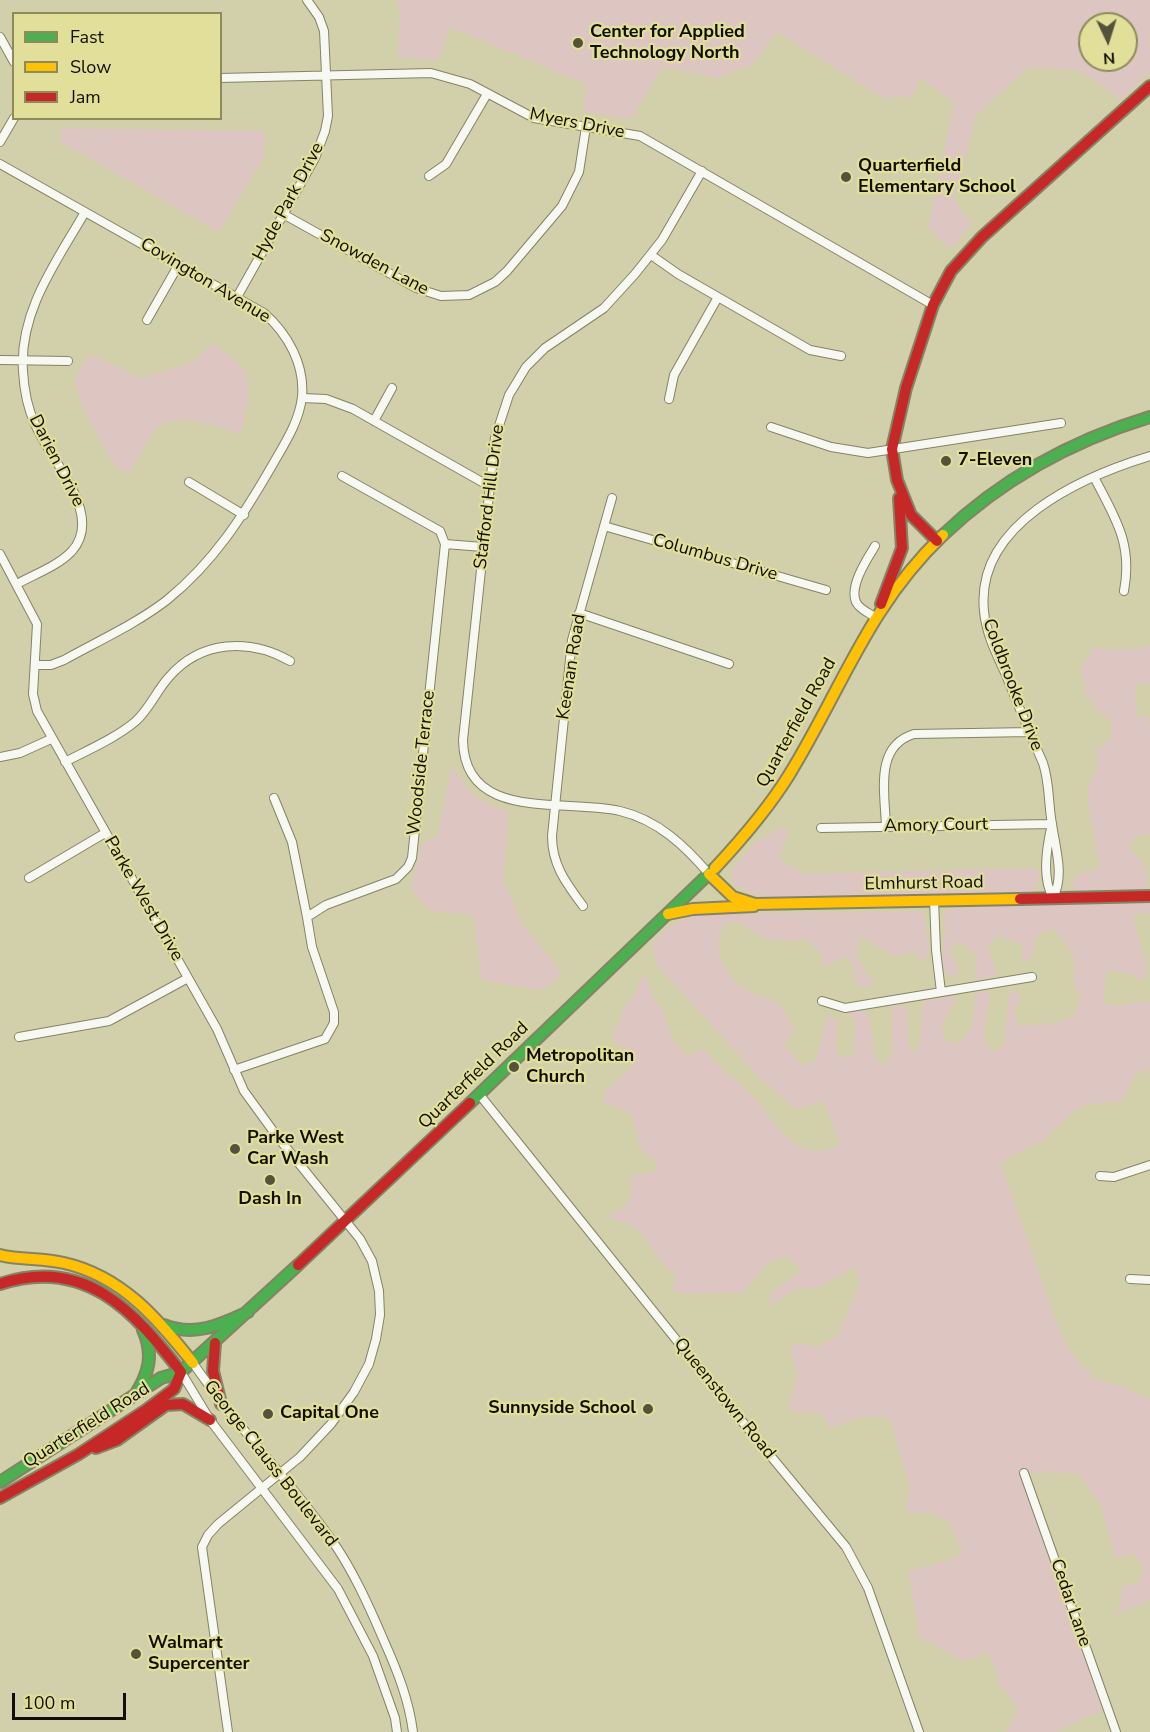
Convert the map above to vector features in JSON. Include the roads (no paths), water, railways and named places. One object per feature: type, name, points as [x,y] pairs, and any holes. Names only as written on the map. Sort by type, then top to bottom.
[{"type":"main road","points":[[877,614],[883,591],[897,565],[902,544],[892,449],[906,388],[933,305],[951,271],[982,237],[1150,86]]},
{"type":"main road","name":"Quarterfield Road","points":[[0,1482],[161,1378],[181,1372],[192,1363],[710,874],[746,834],[788,776],[877,614],[904,578],[937,542],[987,498],[1051,456],[1108,429],[1150,417]]},
{"type":"main road","points":[[897,480],[911,515],[937,542]]},
{"type":"main road","name":"Elmhurst Road","points":[[710,874],[734,897],[744,902],[768,904],[1150,896]]},
{"type":"main road","points":[[668,914],[693,909],[768,904]]},
{"type":"main road","points":[[0,1256],[64,1263],[99,1274],[129,1291],[162,1324],[192,1363]]},
{"type":"main road","points":[[0,1284],[22,1276],[41,1276],[74,1281],[115,1300],[135,1315],[181,1372]]},
{"type":"main road","points":[[162,1324],[177,1332],[196,1332],[248,1312]]},
{"type":"main road","points":[[135,1315],[147,1339],[151,1356],[145,1380],[135,1395]]},
{"type":"main road","points":[[215,1343],[213,1374],[221,1404]]},
{"type":"main road","name":"Quarterfield Road","points":[[0,1498],[79,1454],[174,1389],[181,1372]]},
{"type":"main road","points":[[79,1454],[117,1440],[166,1405],[183,1404],[210,1420]]},
{"type":"street","name":"Hyde Park Drive","points":[[237,297],[321,145],[328,116],[324,31],[319,17],[307,0]]},
{"type":"street","points":[[0,37],[12,58]]},
{"type":"street","name":"Myers Drive","points":[[222,78],[431,73],[458,79],[534,118],[640,136],[933,305]]},
{"type":"street","points":[[429,176],[446,164],[486,94]]},
{"type":"street","points":[[0,142],[13,120]]},
{"type":"street","name":"Snowden Lane","points":[[283,214],[416,288],[441,296],[469,295],[495,282],[507,271],[562,206],[579,172],[586,127]]},
{"type":"street","name":"Covington Avenue","points":[[0,164],[264,313],[283,332],[299,368],[302,398],[291,431],[244,515],[211,559],[164,602],[64,660],[51,665],[35,665]]},
{"type":"street","name":"Stafford Hill Drive","points":[[555,804],[499,797],[481,786],[467,766],[463,740],[489,486],[500,417],[518,378],[546,348],[603,308],[651,255],[702,171]]},
{"type":"street","name":"Darien Drive","points":[[17,584],[70,552],[77,544],[83,527],[80,504],[33,419],[24,386],[22,360],[25,334],[35,303],[85,212]]},
{"type":"street","points":[[651,255],[810,350],[841,356]]},
{"type":"street","points":[[147,320],[179,264]]},
{"type":"street","points":[[669,399],[674,375],[718,297]]},
{"type":"street","points":[[0,360],[68,361]]},
{"type":"street","points":[[374,421],[392,388]]},
{"type":"street","points":[[302,398],[340,403],[489,486]]},
{"type":"street","points":[[771,427],[856,453],[881,452],[1061,423]]},
{"type":"street","name":"Coldbrooke Drive","points":[[1053,897],[1058,889],[1057,843],[1052,824],[1049,784],[989,634],[983,601],[987,574],[998,548],[1016,526],[1052,501],[1094,477],[1150,456]]},
{"type":"street","points":[[342,477],[440,531],[445,544],[483,547]]},
{"type":"street","points":[[1094,477],[1125,540],[1128,561],[1124,591]]},
{"type":"street","points":[[189,482],[244,515]]},
{"type":"street","name":"Keenan Road","points":[[583,906],[564,882],[554,861],[552,836],[569,659],[579,613],[612,498]]},
{"type":"street","name":"Columbus Drive","points":[[604,526],[826,590]]},
{"type":"street","name":"Woodside Terrace","points":[[307,917],[326,905],[396,879],[408,867],[411,858],[445,544]]},
{"type":"street","points":[[875,546],[860,576],[855,599],[861,608],[877,614]]},
{"type":"street","name":"Parke West Drive","points":[[0,554],[37,624],[35,703],[51,738],[217,1029],[234,1070],[257,1111],[360,1239],[372,1261],[379,1297],[380,1315],[376,1339],[369,1364],[354,1392],[331,1424],[280,1475],[218,1524],[208,1535],[202,1547],[228,1732]]},
{"type":"street","points":[[579,613],[729,664]]},
{"type":"street","points":[[65,762],[138,720],[170,676],[189,659],[206,651],[241,645],[260,647],[290,661]]},
{"type":"street","points":[[886,826],[886,758],[898,741],[915,734],[1030,732]]},
{"type":"street","points":[[0,757],[20,753],[51,738]]},
{"type":"street","points":[[234,1070],[325,1039],[330,1031],[334,1012],[312,948],[292,842],[274,798]]},
{"type":"street","points":[[555,804],[620,811],[638,817],[679,841],[710,874]]},
{"type":"street","name":"Amory Court","points":[[821,828],[1052,824]]},
{"type":"street","points":[[29,878],[105,833]]},
{"type":"street","points":[[934,900],[941,992]]},
{"type":"street","points":[[822,1001],[845,1008],[1032,977]]},
{"type":"street","points":[[19,1037],[109,1021],[188,978]]},
{"type":"street","name":"Queenstown Road","points":[[479,1094],[718,1393],[846,1547],[871,1594],[919,1732]]},
{"type":"street","points":[[1100,1176],[1129,1174],[1150,1165]]},
{"type":"street","points":[[1130,1279],[1150,1280]]},
{"type":"street","name":"George Clauss Boulevard","points":[[192,1363],[221,1404],[332,1540],[366,1600],[397,1671],[411,1715],[413,1732]]},
{"type":"street","name":"George Clauss Boulevard","points":[[181,1372],[210,1420],[338,1589],[373,1656],[398,1732]]},
{"type":"street","name":"Cedar Lane","points":[[1024,1473],[1116,1732]]},
{"type":"place","name":"Center for Applied Technology North","points":[[578,43]]},
{"type":"place","name":"Quarterfield Elementary School","points":[[846,177]]},
{"type":"place","name":"7-Eleven","points":[[946,461]]},
{"type":"place","name":"Metropolitan Church","points":[[514,1067]]},
{"type":"place","name":"Parke West Car Wash","points":[[235,1149]]},
{"type":"place","name":"Dash In","points":[[270,1180]]},
{"type":"place","name":"Sunnyside School","points":[[648,1409]]},
{"type":"place","name":"Capital One","points":[[268,1414]]},
{"type":"place","name":"Walmart Supercenter","points":[[136,1654]]}]
